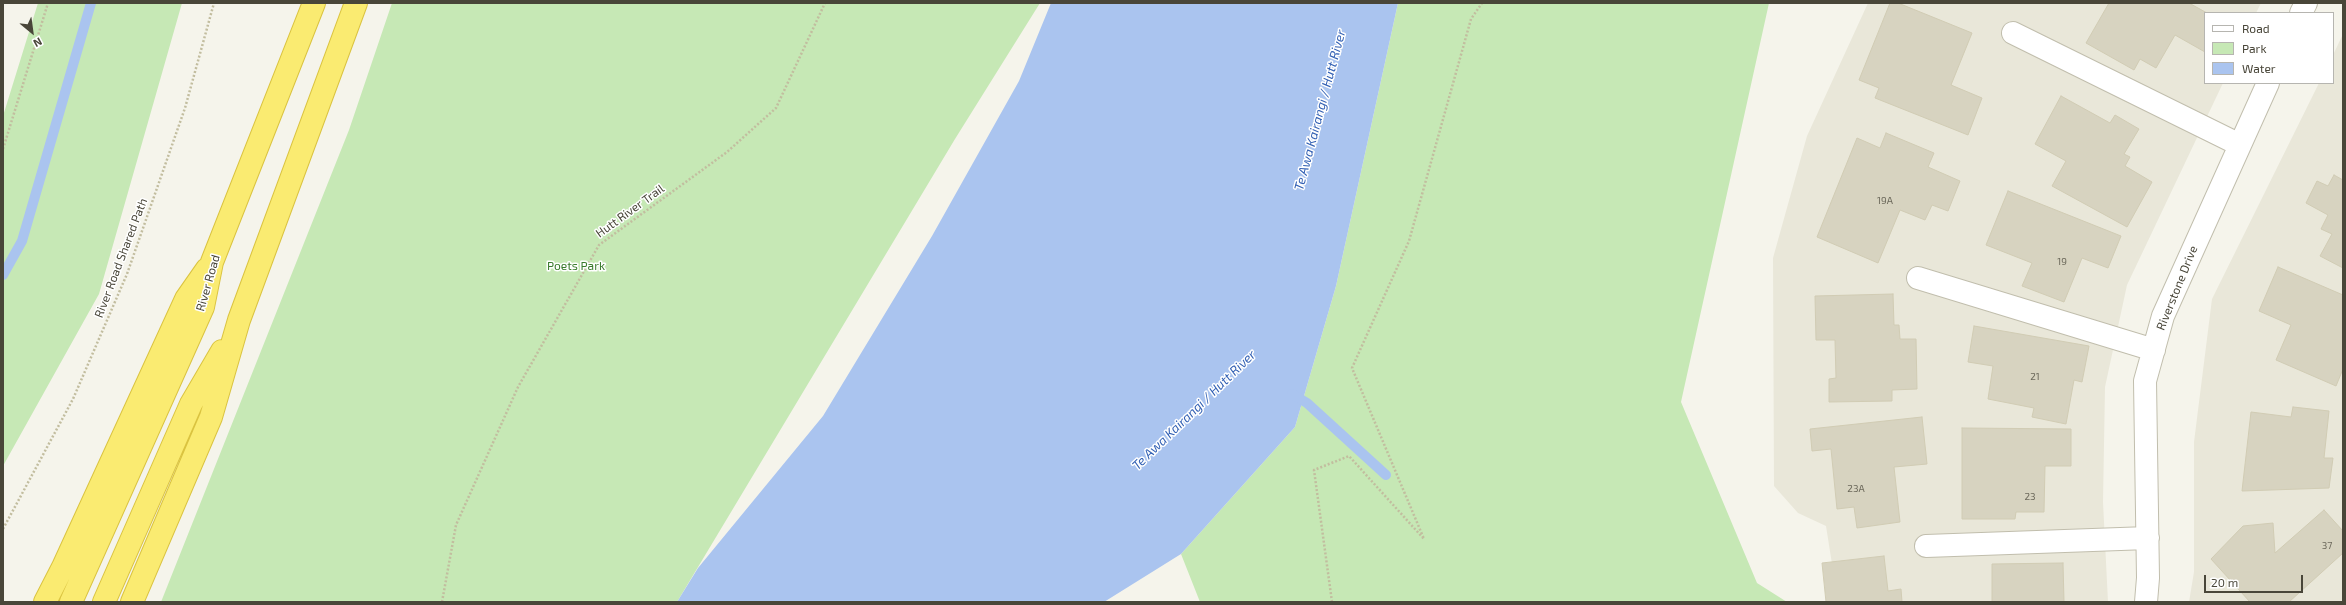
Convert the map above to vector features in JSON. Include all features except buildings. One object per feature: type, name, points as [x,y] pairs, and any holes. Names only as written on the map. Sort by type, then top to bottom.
[{"type":"highway","name":"River Road","points":[[71,602],[203,307],[212,262],[314,3]]},
{"type":"highway","points":[[132,602],[211,417],[239,320],[356,3]]},
{"type":"highway","points":[[46,602],[186,299],[212,262]]},
{"type":"highway","points":[[104,602],[191,404],[239,320]]},
{"type":"street","points":[[2302,12],[2306,3]]},
{"type":"street","points":[[2012,33],[2240,145]]},
{"type":"street","name":"Riverstone Drive","points":[[2146,602],[2148,578],[2148,538],[2145,382],[2163,316],[2268,84]]},
{"type":"street","points":[[1918,278],[2154,350]]},
{"type":"street","points":[[1926,546],[2148,538]]},
{"type":"path","points":[[3,148],[48,3]]},
{"type":"path","name":"River Road Shared Path","points":[[3,529],[73,399],[127,274],[185,108],[214,3]]},
{"type":"path","name":"Hutt River Trail","points":[[442,602],[456,525],[518,387],[599,245],[727,152],[776,108],[825,3]]},
{"type":"path","points":[[1332,602],[1314,470],[1349,456],[1424,539],[1352,368],[1408,241],[1471,19],[1482,3]]},
{"type":"shaded area","points":[[1868,3],[2261,3],[2256,12],[2204,12],[2204,84],[2223,84],[2127,285],[2105,387],[2103,502],[2108,602],[1838,602],[1826,526],[1798,513],[1774,486],[1773,258],[1807,136]]},
{"type":"shaded area","points":[[2343,34],[2343,602],[2189,602],[2194,572],[2194,442],[2212,299],[2319,84],[2334,84],[2334,53]]},
{"type":"green space","points":[[38,3],[182,3],[99,294],[3,466],[3,116]]},
{"type":"green space","name":"Poets Park","points":[[392,3],[1040,3],[955,139],[677,602],[161,602],[349,130]]},
{"type":"green space","points":[[1398,3],[1769,3],[1681,402],[1757,583],[1787,602],[1200,602],[1181,554],[1295,427],[1336,286]]},
{"type":"water","name":"Te Awa Kairangi / Hutt River","points":[[1051,3],[1398,3],[1336,286],[1295,427],[1181,554],[1104,602],[677,602],[698,568],[823,416],[932,236],[1019,81]]},
{"type":"waterway","points":[[3,275],[22,241],[91,3]]},
{"type":"waterway","points":[[1292,394],[1307,403],[1386,475]]}]
